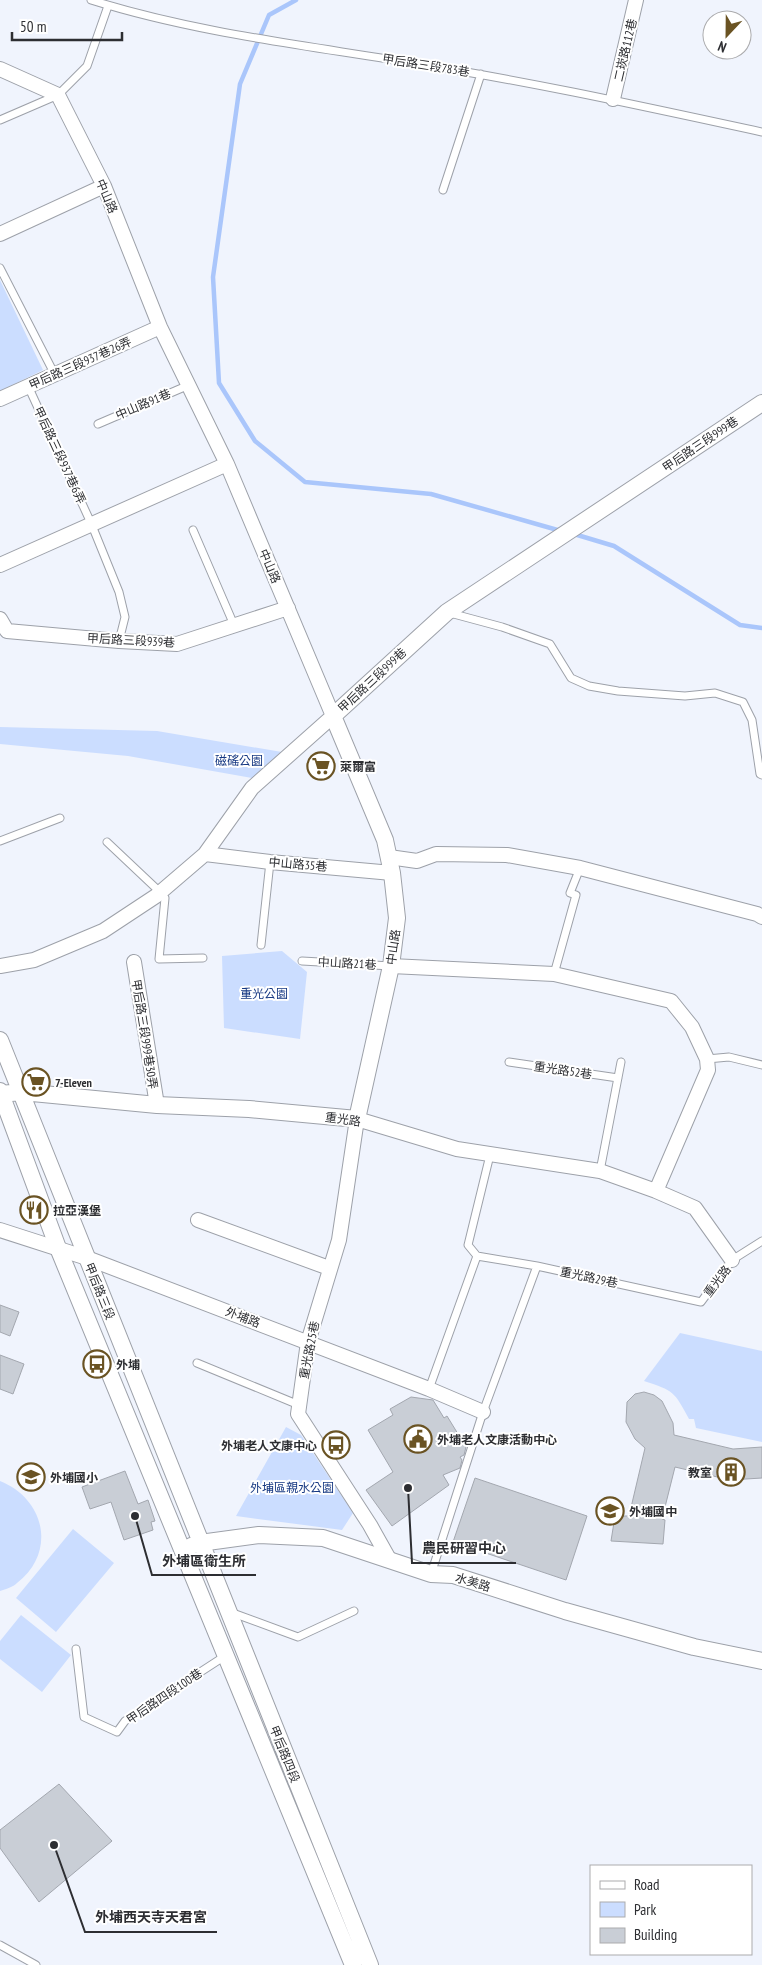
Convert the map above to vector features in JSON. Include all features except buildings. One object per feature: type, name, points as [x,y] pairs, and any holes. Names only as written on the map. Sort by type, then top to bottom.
[{"type":"street","name":"二崁路112巷","points":[[613,100],[636,0]]},
{"type":"street","points":[[0,69],[58,96]]},
{"type":"street","name":"中山路","points":[[58,96],[104,186],[160,327],[228,464],[385,840],[397,918],[391,966],[357,1119]]},
{"type":"street","points":[[0,234],[104,186]]},
{"type":"street","name":"甲后路三段937巷26弄","points":[[0,399],[160,327]]},
{"type":"street","name":"甲后路三段999巷","points":[[0,966],[34,960],[103,931],[160,892],[205,854],[252,788],[447,612],[762,403]]},
{"type":"street","points":[[0,565],[91,523],[228,464]]},
{"type":"street","name":"甲后路三段939巷","points":[[2,628],[119,641],[177,644],[288,608]]},
{"type":"street","name":"中山路35巷","points":[[205,854],[270,862],[390,865],[417,861],[436,854],[507,855],[580,868],[758,914],[762,918]]},
{"type":"street","name":"甲后路三段999巷30弄","points":[[134,962],[157,1105]]},
{"type":"street","points":[[391,966],[554,974],[671,1001],[692,1027],[707,1059],[708,1070],[656,1191]]},
{"type":"street","name":"甲后路三段","points":[[0,1040],[200,1542]]},
{"type":"street","name":"重光路","points":[[0,1093],[22,1092],[157,1105],[249,1109],[357,1119],[418,1138],[490,1155],[600,1172],[656,1191],[695,1208],[732,1260]]},
{"type":"street","name":"甲后路三段","points":[[0,1093],[58,1248],[183,1549]]},
{"type":"street","name":"重光路25巷","points":[[357,1119],[339,1240],[308,1342],[298,1414],[370,1524],[389,1559]]},
{"type":"street","points":[[198,1220],[329,1268]]},
{"type":"street","name":"外埔路","points":[[0,1230],[87,1258],[429,1389],[483,1412]]},
{"type":"street","name":"水美路","points":[[183,1549],[200,1542],[259,1535],[323,1538],[431,1574],[453,1575],[574,1614],[694,1647],[762,1661]]},
{"type":"street","name":"甲后路四段","points":[[200,1542],[370,1965]]},
{"type":"street","name":"甲后路四段","points":[[183,1549],[353,1965]]},
{"type":"lane","name":"甲后路三段783巷","points":[[90,0],[208,30],[481,74],[762,132]]},
{"type":"lane","points":[[0,120],[58,96],[87,66],[108,6]]},
{"type":"lane","points":[[443,190],[481,74]]},
{"type":"lane","points":[[0,268],[55,375]]},
{"type":"lane","name":"中山路91巷","points":[[98,424],[189,385]]},
{"type":"lane","name":"甲后路三段937巷6弄","points":[[28,386],[91,523],[119,592],[125,617],[119,641]]},
{"type":"lane","points":[[193,530],[234,625]]},
{"type":"lane","points":[[447,612],[502,627],[550,644],[571,678],[589,686],[618,691],[685,696],[715,693],[743,702],[752,720],[760,774],[762,775]]},
{"type":"lane","points":[[0,841],[60,818]]},
{"type":"lane","points":[[106,842],[165,898],[160,958],[203,958]]},
{"type":"lane","points":[[260,944],[270,862]]},
{"type":"lane","points":[[554,974],[576,895],[570,893],[580,868]]},
{"type":"lane","name":"中山路21巷","points":[[302,961],[391,966]]},
{"type":"lane","points":[[707,1059],[729,1057],[762,1065]]},
{"type":"lane","name":"重光路52巷","points":[[509,1062],[618,1078]]},
{"type":"lane","points":[[600,1172],[621,1062]]},
{"type":"lane","points":[[429,1389],[477,1256],[468,1245],[490,1155]]},
{"type":"lane","name":"重光路","points":[[701,1302],[732,1260],[762,1241]]},
{"type":"lane","name":"重光路29巷","points":[[477,1256],[536,1266],[701,1302]]},
{"type":"lane","points":[[431,1574],[483,1412],[536,1266]]},
{"type":"lane","points":[[197,1362],[299,1405]]},
{"type":"lane","points":[[228,1611],[298,1637],[354,1611]]},
{"type":"lane","name":"甲后路四段100巷","points":[[76,1650],[84,1717],[117,1732],[124,1721],[226,1655]]},
{"type":"lane","points":[[0,1945],[36,1965]]},
{"type":"green space","points":[[0,280],[43,370],[0,391]]},
{"type":"green space","name":"磁磘公園","points":[[0,727],[157,731],[282,752],[252,778],[128,756],[0,744]]},
{"type":"green space","name":"重光公園","points":[[282,951],[307,972],[300,1039],[224,1028],[222,956]]},
{"type":"green space","points":[[680,1333],[762,1351],[762,1442],[696,1428],[694,1419],[689,1419],[672,1393],[662,1387],[644,1381]]},
{"type":"green space","name":"外埔區親水公園","points":[[286,1427],[301,1435],[353,1513],[342,1530],[236,1516]]},
{"type":"green space","points":[[0,1481],[15,1489],[27,1500],[36,1513],[40,1527],[41,1542],[38,1557],[30,1570],[15,1584],[0,1591]]},
{"type":"green space","points":[[73,1529],[114,1563],[56,1632],[16,1598]]},
{"type":"green space","points":[[21,1615],[71,1655],[42,1692],[0,1659],[0,1641]]},
{"type":"waterway","points":[[296,0],[269,15],[240,84],[213,277],[219,383],[255,441],[305,482],[431,494],[561,531]]},
{"type":"waterway","points":[[574,534],[614,546],[740,625],[762,628]]},
{"type":"place","name":"萊爾富","points":[[321,766]]},
{"type":"place","name":"7-Eleven","points":[[36,1082]]},
{"type":"place","name":"拉亞漢堡","points":[[34,1210]]},
{"type":"place","name":"外埔","points":[[97,1364]]},
{"type":"place","name":"外埔老人文康活動中心","points":[[418,1439]]},
{"type":"place","name":"外埔老人文康中心","points":[[336,1445]]},
{"type":"place","name":"教室","points":[[731,1472]]},
{"type":"place","name":"外埔國小","points":[[31,1477]]},
{"type":"place","name":"農民研習中心","points":[[408,1488]]},
{"type":"place","name":"外埔國中","points":[[610,1511]]},
{"type":"place","name":"外埔區衛生所","points":[[135,1516]]},
{"type":"place","name":"外埔西天寺天君宮","points":[[54,1845]]}]
